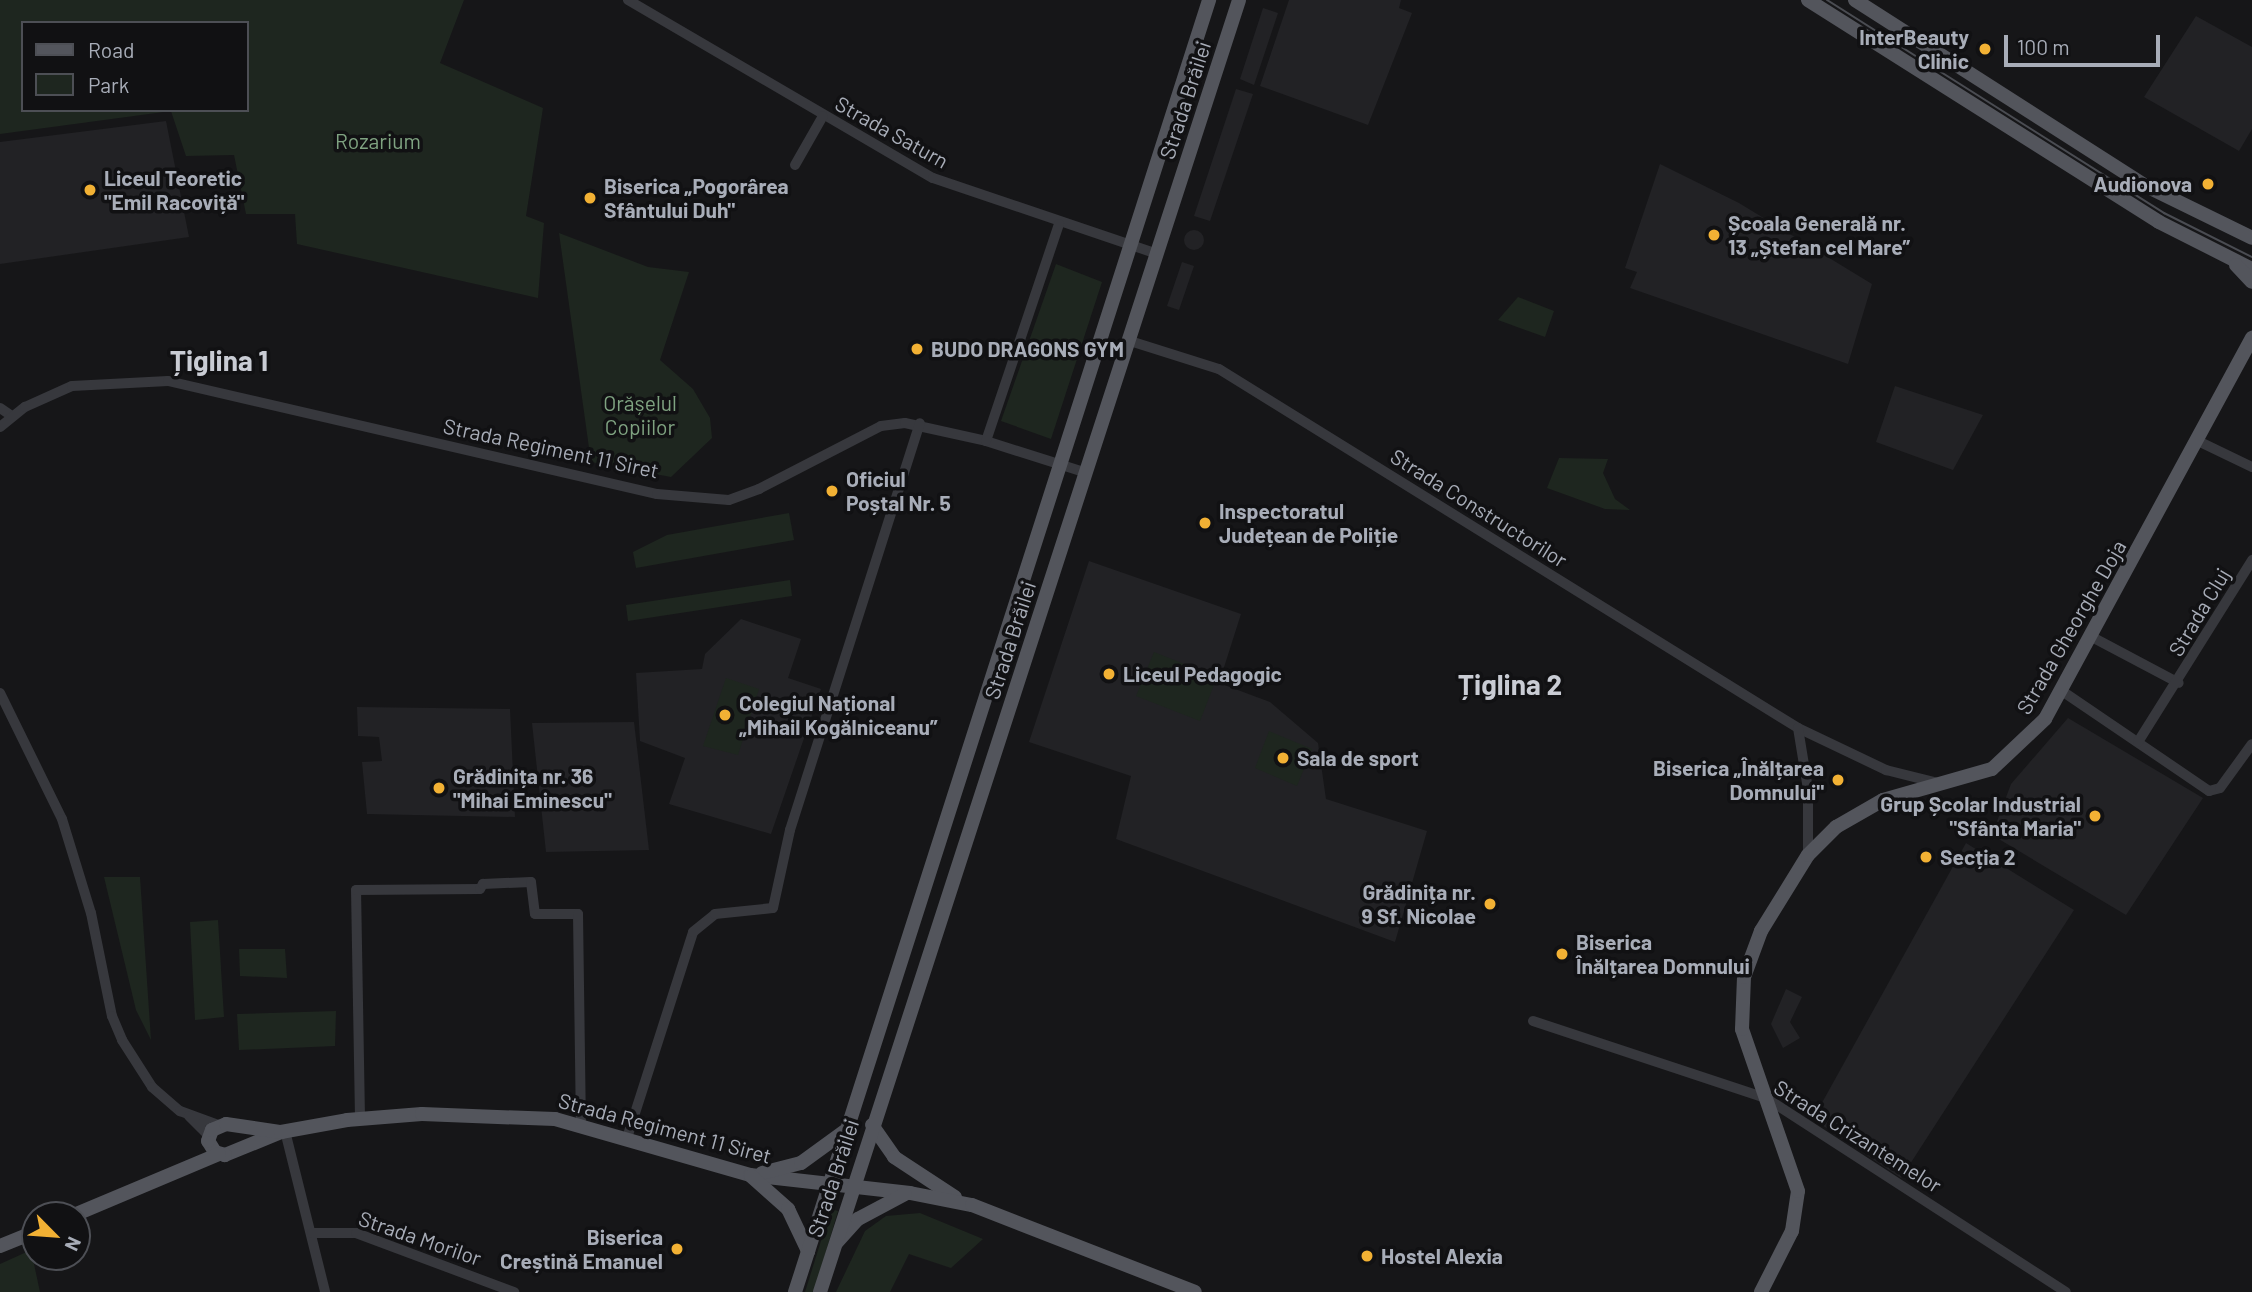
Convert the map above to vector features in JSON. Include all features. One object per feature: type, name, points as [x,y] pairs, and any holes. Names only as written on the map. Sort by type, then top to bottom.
[{"type":"main road","name":"Strada Brăilei","points":[[795,1292],[1062,466],[1209,0]]},
{"type":"main road","name":"Strada Brăilei","points":[[820,1292],[1239,0]]},
{"type":"main road","points":[[1808,0],[2159,222],[2235,264],[2252,270]]},
{"type":"main road","points":[[1855,0],[2144,185],[2251,237]]},
{"type":"main road","points":[[2235,264],[2252,282]]},
{"type":"main road","name":"Strada Gheorghe Doja","points":[[1761,1292],[1792,1231],[1798,1203],[1796,1177],[1742,1029],[1744,977],[1761,931],[1808,855],[1836,827],[1866,807],[1938,783],[1992,769],[2031,736],[2062,691],[2092,637],[2252,338]]},
{"type":"main road","name":"Strada Regiment 11 Siret","points":[[217,1133],[283,1131],[360,1118],[498,1114],[581,1124],[750,1175],[909,1193],[972,1205]]},
{"type":"main road","points":[[872,1125],[894,1157],[972,1205],[1195,1292]]},
{"type":"main road","name":"Strada Regiment 11 Siret","points":[[91,1208],[237,1146],[283,1131]]},
{"type":"main road","points":[[750,1175],[801,1163],[845,1131]]},
{"type":"main road","points":[[217,1133],[237,1146]]},
{"type":"main road","points":[[217,1133],[219,1154]]},
{"type":"main road","points":[[184,1168],[217,1133]]},
{"type":"main road","points":[[750,1175],[788,1209],[808,1251]]},
{"type":"main road","points":[[830,1256],[858,1219],[909,1193]]},
{"type":"main road","points":[[0,1246],[21,1238]]},
{"type":"street","name":"Strada Saturn","points":[[628,0],[933,178],[1059,224],[1157,254]]},
{"type":"street","points":[[795,165],[823,116]]},
{"type":"street","points":[[986,440],[1059,224]]},
{"type":"street","name":"Strada Constructorilor","points":[[1130,341],[1219,369],[1798,728],[1886,770],[1938,783]]},
{"type":"street","name":"Strada Regiment 11 Siret","points":[[0,427],[12,416],[72,386],[168,381],[542,470],[657,494],[719,500],[760,489],[881,426],[920,423],[986,440],[1087,473]]},
{"type":"street","points":[[0,408],[12,416]]},
{"type":"street","points":[[627,1138],[693,932],[715,914],[773,908],[790,830],[920,423]]},
{"type":"street","points":[[2199,441],[2252,467]]},
{"type":"street","name":"Strada Cluj","points":[[2138,742],[2179,683],[2252,560]]},
{"type":"street","name":"Strada Cluj","points":[[2092,637],[2179,683]]},
{"type":"street","points":[[2062,691],[2203,789],[2214,791],[2252,744]]},
{"type":"street","points":[[0,693],[62,819],[91,913],[112,1016],[122,1040],[152,1087],[217,1133]]},
{"type":"street","points":[[1798,728],[1808,789],[1808,855]]},
{"type":"street","points":[[360,1118],[356,890],[480,889],[483,884],[531,882],[534,914],[578,914],[581,1124]]},
{"type":"street","name":"Strada Crizantemelor","points":[[1533,1021],[1766,1098],[2066,1292]]},
{"type":"street","points":[[283,1131],[312,1233],[325,1292]]},
{"type":"street","name":"Strada Morilor","points":[[312,1233],[356,1233],[514,1292]]},
{"type":"shaded area","points":[[1289,0],[1401,0],[1399,8],[1412,13],[1368,125],[1260,86]]},
{"type":"shaded area","points":[[1263,8],[1278,13],[1254,85],[1240,79]]},
{"type":"shaded area","points":[[2196,16],[2252,47],[2252,129],[2239,151],[2144,97]]},
{"type":"shaded area","points":[[1236,89],[1253,94],[1210,221],[1194,216]]},
{"type":"shaded area","name":"Liceul Teoretic \"Emil Racoviță\"","points":[[166,121],[189,237],[0,264],[0,142]]},
{"type":"shaded area","name":"Școala Generală nr. 13 „Ștefan cel Mare”","points":[[1660,164],[1739,203],[1872,284],[1848,364],[1630,288],[1637,272],[1625,268]]},
{"type":"shaded area","points":[[1194,230],[1201,233],[1204,240],[1201,247],[1194,250],[1187,247],[1184,240],[1187,233]]},
{"type":"shaded area","points":[[1182,262],[1194,266],[1179,310],[1167,306]]},
{"type":"shaded area","points":[[1895,386],[1983,415],[1953,470],[1876,442]]},
{"type":"shaded area","points":[[1089,561],[1241,614],[1219,683],[1270,702],[1318,743],[1326,799],[1427,831],[1395,942],[1116,839],[1131,776],[1029,742]]},
{"type":"shaded area","name":"Colegiul Național „Mihail Kogălniceanu”","points":[[741,619],[801,639],[788,678],[821,689],[771,834],[669,804],[685,758],[640,741],[636,673],[702,669],[705,654]]},
{"type":"shaded area","name":"Grădinița nr. 36 \"Mihai Eminescu\"","points":[[357,707],[510,709],[515,817],[367,814],[362,762],[382,761],[379,737],[358,736]]},
{"type":"shaded area","name":"Grup Școlar Industrial \"Sfânta Maria\"","points":[[2068,718],[2203,798],[2126,915],[1992,835],[2011,784]]},
{"type":"shaded area","points":[[634,722],[649,850],[546,852],[532,723]]},
{"type":"shaded area","points":[[1966,843],[2074,910],[1901,1178],[1813,1119]]},
{"type":"shaded area","points":[[1786,989],[1802,997],[1790,1022],[1800,1038],[1783,1048],[1771,1024]]},
{"type":"green space","name":"Rozarium","points":[[0,0],[464,0],[440,63],[543,108],[526,216],[544,223],[538,298],[297,244],[295,214],[246,214],[234,155],[186,156],[171,112],[248,112],[248,21],[21,21],[21,112],[164,112],[0,134]]},
{"type":"green space","name":"Orășelul Copiilor","points":[[559,233],[648,267],[689,272],[660,360],[693,389],[710,418],[712,438],[671,477],[591,462]]},
{"type":"green space","points":[[1056,264],[1102,282],[1051,439],[1001,421]]},
{"type":"green space","points":[[1518,297],[1554,311],[1545,337],[1498,320]]},
{"type":"green space","points":[[1559,458],[1608,459],[1603,473],[1615,499],[1630,510],[1605,509],[1547,488]]},
{"type":"green space","points":[[789,513],[794,540],[636,568],[633,552],[667,535]]},
{"type":"green space","points":[[790,580],[792,596],[628,621],[626,605]]},
{"type":"green space","points":[[1154,652],[1217,677],[1200,721],[1136,696]]},
{"type":"green space","points":[[726,678],[759,689],[738,755],[703,746]]},
{"type":"green space","name":"Sala de sport","points":[[1269,731],[1312,749],[1297,786],[1255,768]]},
{"type":"green space","points":[[104,877],[140,877],[151,1040],[136,1010]]},
{"type":"green space","points":[[218,920],[224,1017],[195,1020],[190,922]]},
{"type":"green space","points":[[239,949],[285,949],[287,978],[240,976]]},
{"type":"green space","points":[[336,1011],[335,1046],[239,1050],[237,1014]]},
{"type":"green space","points":[[831,1209],[838,1211],[814,1292],[805,1292]]},
{"type":"green space","points":[[920,1213],[983,1239],[951,1268],[909,1254],[890,1292],[836,1292],[865,1231],[886,1216]]},
{"type":"green space","points":[[21,1255],[21,1271],[36,1271],[40,1292],[0,1292],[0,1264]]},
{"type":"tram line","points":[[1827,0],[2164,213],[2252,257]]},
{"type":"place","name":"InterBeauty Clinic","points":[[1985,49]]},
{"type":"place","name":"Audionova","points":[[2208,184]]},
{"type":"place","name":"Liceul Teoretic \"Emil Racoviță\"","points":[[90,190]]},
{"type":"place","name":"Biserica „Pogorârea Sfântului Duh\"","points":[[590,198]]},
{"type":"place","name":"Școala Generală nr. 13 „Ștefan cel Mare”","points":[[1714,235]]},
{"type":"place","name":"BUDO DRAGONS GYM","points":[[917,349]]},
{"type":"place","name":"Oficiul Poștal Nr. 5","points":[[832,491]]},
{"type":"place","name":"Inspectoratul Județean de Poliție","points":[[1205,523]]},
{"type":"place","name":"Liceul Pedagogic","points":[[1109,674]]},
{"type":"place","name":"Colegiul Național „Mihail Kogălniceanu”","points":[[725,715]]},
{"type":"place","name":"Sala de sport","points":[[1283,758]]},
{"type":"place","name":"Biserica „Înălțarea Domnului\"","points":[[1838,780]]},
{"type":"place","name":"Grădinița nr. 36 \"Mihai Eminescu\"","points":[[439,788]]},
{"type":"place","name":"Grup Școlar Industrial \"Sfânta Maria\"","points":[[2095,816]]},
{"type":"place","name":"Secția 2","points":[[1926,857]]},
{"type":"place","name":"Grădinița nr. 9 Sf. Nicolae","points":[[1490,904]]},
{"type":"place","name":"Biserica Înălțarea Domnului","points":[[1562,954]]},
{"type":"place","name":"Biserica Creștină Emanuel","points":[[677,1249]]},
{"type":"place","name":"Hostel Alexia","points":[[1367,1256]]},
{"type":"district","name":"Țiglina 1","points":[[219,360]]},
{"type":"district","name":"Țiglina 2","points":[[1510,684]]}]
